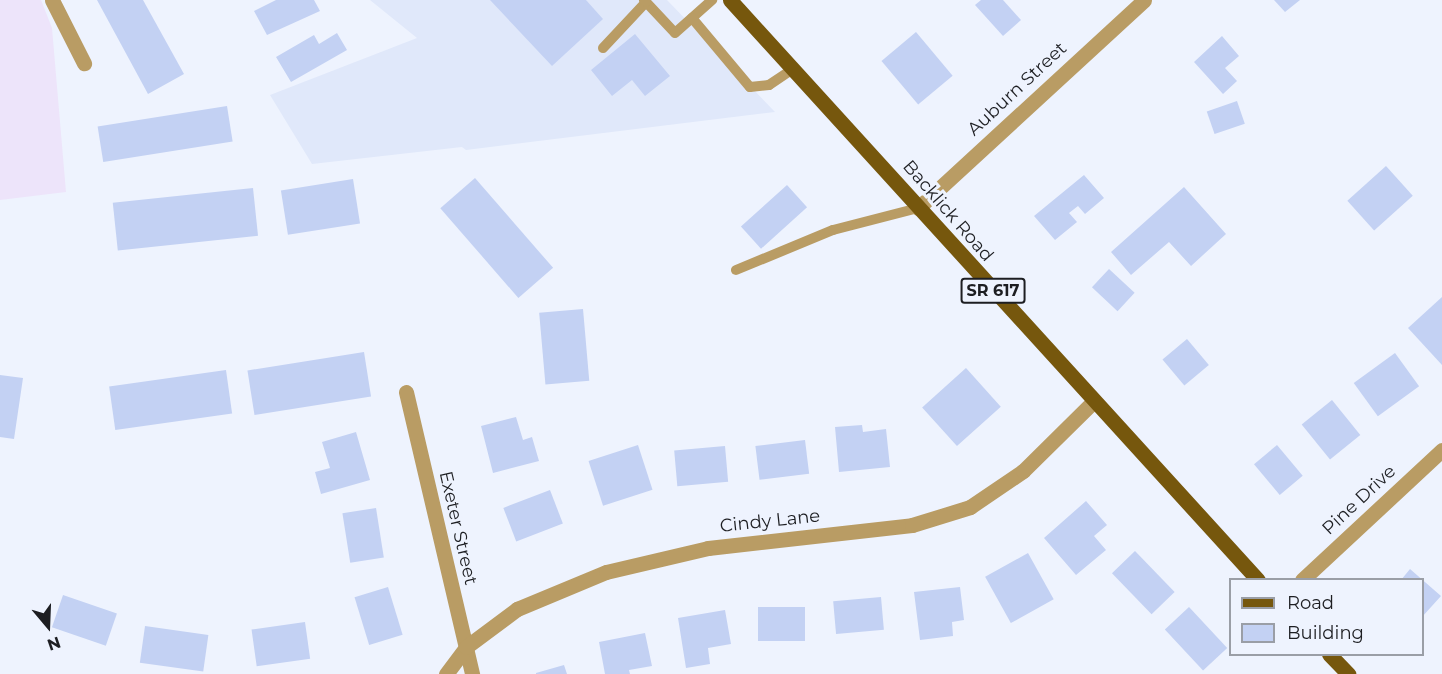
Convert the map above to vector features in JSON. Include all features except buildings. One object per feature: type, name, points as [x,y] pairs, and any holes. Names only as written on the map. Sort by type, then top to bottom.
[{"type":"main road","name":"Backlick Road","points":[[730,0],[1093,402],[1257,578]]},
{"type":"main road","points":[[1331,656],[1348,674]]},
{"type":"street","points":[[52,0],[84,63]]},
{"type":"street","name":"Auburn Street","points":[[918,208],[1144,0]]},
{"type":"street","name":"Exeter Street","points":[[406,392],[472,674]]},
{"type":"street","name":"Cindy Lane","points":[[447,674],[466,647],[517,609],[585,580],[649,559],[708,548],[912,525],[970,507],[1023,471],[1093,402]]},
{"type":"street","name":"Pine Drive","points":[[1303,578],[1442,450]]},
{"type":"lane","points":[[603,48],[645,1],[675,33],[712,0]]},
{"type":"lane","points":[[692,18],[750,87],[769,85],[793,69]]},
{"type":"lane","points":[[736,270],[833,230],[918,208]]},
{"type":"shaded area","points":[[0,0],[41,0],[52,28],[66,192],[0,200]]},
{"type":"shaded area","points":[[370,0],[667,0],[775,112],[466,150],[462,147],[312,164],[270,95],[417,38]]}]
